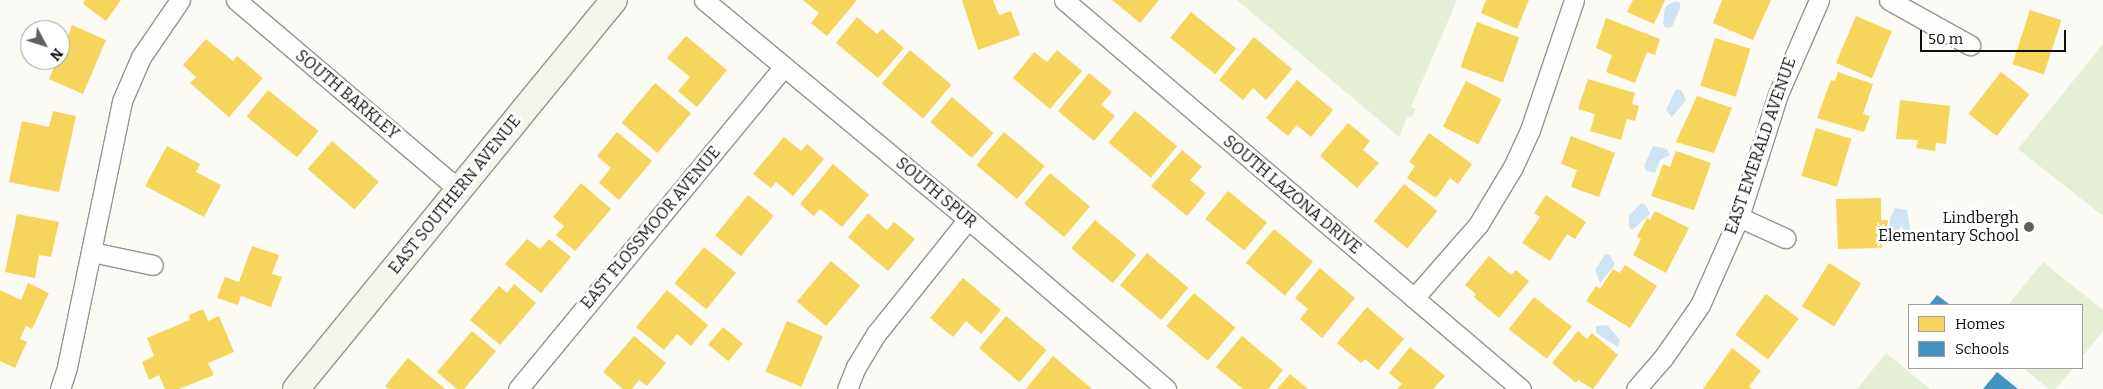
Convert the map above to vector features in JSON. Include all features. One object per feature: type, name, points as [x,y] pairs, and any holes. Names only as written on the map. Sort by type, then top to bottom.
[{"type":"main road","name":"EAST SOUTHERN AVENUE","points":[[296,389],[614,0]]},
{"type":"street","points":[[60,389],[92,252],[122,101],[141,57],[180,0]]},
{"type":"street","name":"SOUTH BARKLEY","points":[[236,0],[459,190]]},
{"type":"street","name":"SOUTH SPUR","points":[[704,0],[968,219],[1166,389]]},
{"type":"street","name":"SOUTH LAZONA DRIVE","points":[[1064,0],[1521,389]]},
{"type":"street","points":[[1414,298],[1478,225],[1513,167],[1530,130],[1574,0]]},
{"type":"street","name":"EAST EMERALD AVENUE","points":[[1636,389],[1663,358],[1700,305],[1739,217],[1778,94],[1819,0]]},
{"type":"street","points":[[1890,0],[1970,45]]},
{"type":"street","name":"EAST FLOSSMOOR AVENUE","points":[[518,389],[784,66]]},
{"type":"street","points":[[1739,217],[1786,238]]},
{"type":"street","points":[[847,389],[856,367],[876,334],[968,219]]},
{"type":"street","points":[[92,252],[153,265]]},
{"type":"green space","points":[[1237,0],[1457,0],[1411,107],[1416,109],[1412,117],[1408,116],[1399,137]]},
{"type":"green space","points":[[2103,44],[2103,216],[2018,149]]},
{"type":"green space","points":[[2043,262],[2103,310],[2103,331],[2083,356],[2083,304],[2009,304]]},
{"type":"green space","points":[[1886,353],[1930,389],[1857,389]]},
{"type":"green space","points":[[2024,369],[2072,369],[2056,389],[2049,389]]},
{"type":"water","points":[[1675,1],[1680,3],[1680,8],[1672,27],[1666,28],[1663,24],[1665,7]]},
{"type":"water","points":[[1676,89],[1681,90],[1686,100],[1672,117],[1666,110]]},
{"type":"water","points":[[1653,146],[1667,149],[1670,155],[1660,160],[1655,173],[1647,171],[1644,166]]},
{"type":"water","points":[[1641,203],[1646,205],[1650,214],[1632,230],[1629,227],[1629,216]]},
{"type":"water","points":[[1895,208],[1907,210],[1912,240],[1890,236],[1890,219]]},
{"type":"water","points":[[1605,254],[1610,255],[1615,265],[1600,283],[1595,270]]},
{"type":"water","points":[[1607,325],[1620,340],[1618,347],[1596,333],[1596,326]]},
{"type":"building: Homes","points":[[85,0],[121,0],[106,21],[83,4]]},
{"type":"building: Homes","points":[[803,0],[857,0],[827,36],[811,23],[819,13]]},
{"type":"building: Homes","points":[[962,0],[993,0],[999,15],[1011,11],[1020,35],[978,50]]},
{"type":"building: Homes","points":[[1112,0],[1159,0],[1140,23]]},
{"type":"building: Homes","points":[[1486,0],[1529,0],[1517,29],[1481,13]]},
{"type":"building: Homes","points":[[1633,0],[1665,0],[1654,24],[1627,12]]},
{"type":"building: Homes","points":[[1722,0],[1771,0],[1753,40],[1713,23]]},
{"type":"building: Homes","points":[[2030,10],[2061,20],[2044,74],[2012,64]]},
{"type":"building: Homes","points":[[1191,12],[1236,49],[1215,74],[1170,38]]},
{"type":"building: Homes","points":[[1856,16],[1892,31],[1872,78],[1836,63]]},
{"type":"building: Homes","points":[[857,17],[877,34],[882,29],[904,48],[878,78],[836,43]]},
{"type":"building: Homes","points":[[1606,18],[1660,39],[1655,55],[1647,52],[1635,83],[1606,72],[1612,55],[1596,48]]},
{"type":"building: Homes","points":[[1477,22],[1519,37],[1503,82],[1461,67]]},
{"type":"building: Homes","points":[[72,25],[106,40],[83,94],[49,79],[53,70],[70,70],[70,31]]},
{"type":"building: Homes","points":[[686,36],[727,70],[697,107],[678,91],[690,77],[667,58]]},
{"type":"building: Homes","points":[[1254,37],[1292,69],[1266,100],[1253,88],[1243,100],[1219,80]]},
{"type":"building: Homes","points":[[1715,38],[1750,49],[1736,97],[1700,86]]},
{"type":"building: Homes","points":[[206,39],[233,61],[237,56],[263,78],[229,117],[190,83],[196,77],[183,65]]},
{"type":"building: Homes","points":[[910,50],[951,85],[923,118],[882,84]]},
{"type":"building: Homes","points":[[1057,50],[1082,71],[1050,109],[1013,78],[1034,52],[1047,62]]},
{"type":"building: Homes","points":[[1838,72],[1873,84],[1863,114],[1870,116],[1864,132],[1817,118],[1831,80],[1835,81]]},
{"type":"building: Homes","points":[[2001,72],[2029,94],[1997,136],[1968,114]]},
{"type":"building: Homes","points":[[1089,73],[1112,92],[1101,105],[1115,116],[1094,141],[1058,111]]},
{"type":"building: Homes","points":[[1588,79],[1635,93],[1632,104],[1639,106],[1635,121],[1627,119],[1621,140],[1590,131],[1595,114],[1578,109]]},
{"type":"building: Homes","points":[[1297,80],[1333,110],[1311,137],[1297,125],[1288,136],[1266,118]]},
{"type":"building: Homes","points":[[1466,81],[1502,99],[1478,145],[1443,126]]},
{"type":"building: Homes","points":[[655,83],[691,113],[658,153],[622,123]]},
{"type":"building: Homes","points":[[268,90],[319,131],[297,157],[247,116]]},
{"type":"building: Homes","points":[[1697,96],[1732,108],[1714,153],[1676,142]]},
{"type":"building: Homes","points":[[952,97],[994,133],[972,158],[930,122]]},
{"type":"building: Homes","points":[[1900,100],[1950,106],[1946,144],[1936,143],[1935,151],[1916,148],[1918,140],[1896,139]]},
{"type":"building: Homes","points":[[53,111],[76,116],[59,192],[9,182],[22,121],[49,127]]},
{"type":"building: Homes","points":[[1135,111],[1177,146],[1151,178],[1109,142]]},
{"type":"building: Homes","points":[[1348,123],[1370,141],[1363,150],[1379,163],[1357,188],[1320,156]]},
{"type":"building: Homes","points":[[1816,128],[1851,139],[1837,187],[1801,176]]},
{"type":"building: Homes","points":[[617,132],[652,161],[619,200],[599,183],[611,168],[597,156]]},
{"type":"building: Homes","points":[[1004,132],[1045,166],[1017,199],[976,165]]},
{"type":"building: Homes","points":[[1429,133],[1472,164],[1458,184],[1450,178],[1436,198],[1407,178],[1415,166],[1409,162]]},
{"type":"building: Homes","points":[[1571,136],[1615,153],[1599,197],[1571,187],[1577,170],[1561,164]]},
{"type":"building: Homes","points":[[784,137],[801,151],[807,144],[824,159],[793,196],[776,182],[771,188],[753,174]]},
{"type":"building: Homes","points":[[332,141],[379,182],[355,210],[308,169]]},
{"type":"building: Homes","points":[[167,146],[200,164],[196,172],[221,185],[204,217],[145,186]]},
{"type":"building: Homes","points":[[1182,150],[1202,167],[1190,180],[1206,193],[1187,216],[1151,186]]},
{"type":"building: Homes","points":[[1676,151],[1711,163],[1694,210],[1651,196],[1663,164],[1670,167]]},
{"type":"building: Homes","points":[[833,164],[869,195],[842,227],[820,209],[814,216],[800,204]]},
{"type":"building: Homes","points":[[1050,173],[1090,206],[1064,237],[1024,204]]},
{"type":"building: Homes","points":[[581,183],[611,209],[575,251],[556,235],[564,226],[553,217]]},
{"type":"building: Homes","points":[[1404,184],[1437,211],[1407,248],[1374,221]]},
{"type":"building: Homes","points":[[1228,191],[1267,222],[1244,250],[1205,219]]},
{"type":"building: Homes","points":[[748,195],[774,216],[741,256],[715,235]]},
{"type":"building: Homes","points":[[1546,195],[1586,222],[1575,239],[1567,234],[1550,261],[1522,243],[1540,217],[1534,213]]},
{"type":"building: Homes","points":[[1881,198],[1881,220],[1888,220],[1888,241],[1881,241],[1882,248],[1838,249],[1836,199]]},
{"type":"building: Homes","points":[[1655,211],[1689,228],[1666,273],[1633,255],[1641,239],[1637,237],[1647,218],[1650,220]]},
{"type":"building: Homes","points":[[868,213],[887,230],[894,222],[915,239],[888,271],[848,237]]},
{"type":"building: Homes","points":[[17,214],[59,222],[51,257],[39,255],[35,278],[5,272]]},
{"type":"building: Homes","points":[[1095,220],[1136,255],[1113,283],[1071,248]]},
{"type":"building: Homes","points":[[1274,229],[1313,262],[1285,295],[1246,263]]},
{"type":"building: Homes","points":[[527,239],[540,249],[549,239],[571,257],[541,293],[505,264]]},
{"type":"building: Homes","points":[[252,246],[279,255],[272,274],[282,277],[271,307],[241,296],[238,305],[217,298],[225,277],[239,282]]},
{"type":"building: Homes","points":[[704,247],[736,273],[706,309],[674,284]]},
{"type":"building: Homes","points":[[1147,253],[1188,288],[1161,320],[1120,285]]},
{"type":"building: Homes","points":[[1489,256],[1511,275],[1516,270],[1529,281],[1499,318],[1474,297],[1476,294],[1465,285]]},
{"type":"building: Homes","points":[[831,261],[860,285],[826,326],[797,302]]},
{"type":"building: Homes","points":[[1829,263],[1861,283],[1834,326],[1802,306]]},
{"type":"building: Homes","points":[[1625,265],[1657,286],[1630,328],[1586,301],[1596,286],[1600,289],[1613,269],[1620,273]]},
{"type":"building: Homes","points":[[1320,268],[1355,298],[1322,338],[1300,319],[1308,309],[1295,298]]},
{"type":"building: Homes","points":[[963,278],[1001,310],[981,334],[966,321],[953,337],[930,318]]},
{"type":"building: Homes","points":[[28,283],[49,293],[32,329],[26,326],[20,339],[27,342],[15,368],[0,361],[0,290],[21,300]]},
{"type":"building: Homes","points":[[514,284],[536,303],[500,345],[470,320],[499,286],[507,293]]},
{"type":"building: Homes","points":[[667,290],[708,325],[691,346],[677,334],[664,350],[636,327]]},
{"type":"building: Homes","points":[[1194,293],[1235,328],[1208,361],[1166,326]]},
{"type":"building: Homes","points":[[1766,294],[1799,319],[1768,359],[1735,335]]},
{"type":"building: Homes","points":[[1534,297],[1572,327],[1547,359],[1509,329]]},
{"type":"building: Homes","points":[[1367,307],[1404,339],[1378,370],[1365,359],[1361,363],[1337,343]]},
{"type":"building: Homes","points":[[203,309],[208,321],[219,316],[234,352],[208,363],[214,375],[179,389],[165,389],[159,375],[149,380],[142,362],[154,356],[147,338],[190,320],[189,315]]},
{"type":"building: Homes","points":[[1006,316],[1047,350],[1020,382],[979,348]]},
{"type":"building: Homes","points":[[787,321],[823,336],[801,387],[766,372]]},
{"type":"building: Homes","points":[[723,327],[743,344],[728,361],[708,345]]},
{"type":"building: Homes","points":[[472,331],[496,351],[464,389],[457,389],[437,372]]},
{"type":"building: Homes","points":[[1578,331],[1587,339],[1592,333],[1618,355],[1593,389],[1578,380],[1576,383],[1552,363]]},
{"type":"building: Homes","points":[[634,336],[666,363],[647,386],[639,380],[632,389],[623,389],[603,372]]},
{"type":"building: Homes","points":[[1242,336],[1283,370],[1268,389],[1243,389],[1216,367]]},
{"type":"building: Homes","points":[[1410,347],[1445,376],[1433,389],[1397,389],[1402,384],[1389,373]]},
{"type":"building: Homes","points":[[1732,348],[1761,371],[1749,386],[1752,389],[1703,389]]},
{"type":"building: Homes","points":[[1053,356],[1092,389],[1026,389]]},
{"type":"building: Homes","points":[[408,358],[445,389],[389,389],[385,386]]},
{"type":"building: Homes","points":[[1290,374],[1308,389],[1277,389]]},
{"type":"building: Schools","points":[[1937,295],[1949,304],[1930,304]]},
{"type":"building: Schools","points":[[1997,372],[2018,389],[1983,389]]},
{"type":"place","name":"Lindbergh Elementary School","points":[[2029,227]]}]
